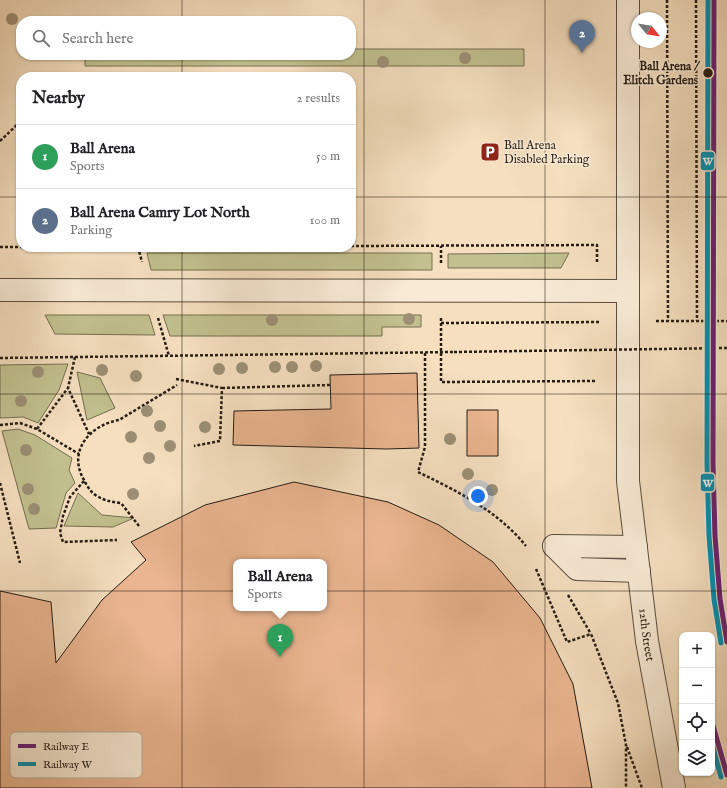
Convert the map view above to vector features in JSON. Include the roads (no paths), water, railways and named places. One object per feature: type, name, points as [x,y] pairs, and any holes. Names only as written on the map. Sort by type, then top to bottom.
[{"type":"lane","name":"12th Street","points":[[628,0],[628,481],[647,641],[674,788]]},
{"type":"lane","points":[[0,290],[628,291]]},
{"type":"lane","points":[[636,547],[554,546],[577,569],[639,571]]},
{"type":"rail line","name":"W","points":[[708,0],[707,463],[709,536],[714,599],[721,643]]},
{"type":"rail line","name":"E","points":[[714,0],[713,463],[715,536],[720,599],[727,642]]},
{"type":"rail line","name":"E","points":[[715,733],[727,775]]},
{"type":"rail line","name":"W","points":[[715,755],[721,777]]},
{"type":"place","name":"Ball Arena Camry Lot North","points":[[582,53]]},
{"type":"place","name":"Ball Arena / Elitch Gardens","points":[[708,73]]},
{"type":"place","name":"Ball Arena Disabled Parking","points":[[490,152]]},
{"type":"place","name":"Ball Arena","points":[[280,657]]}]
